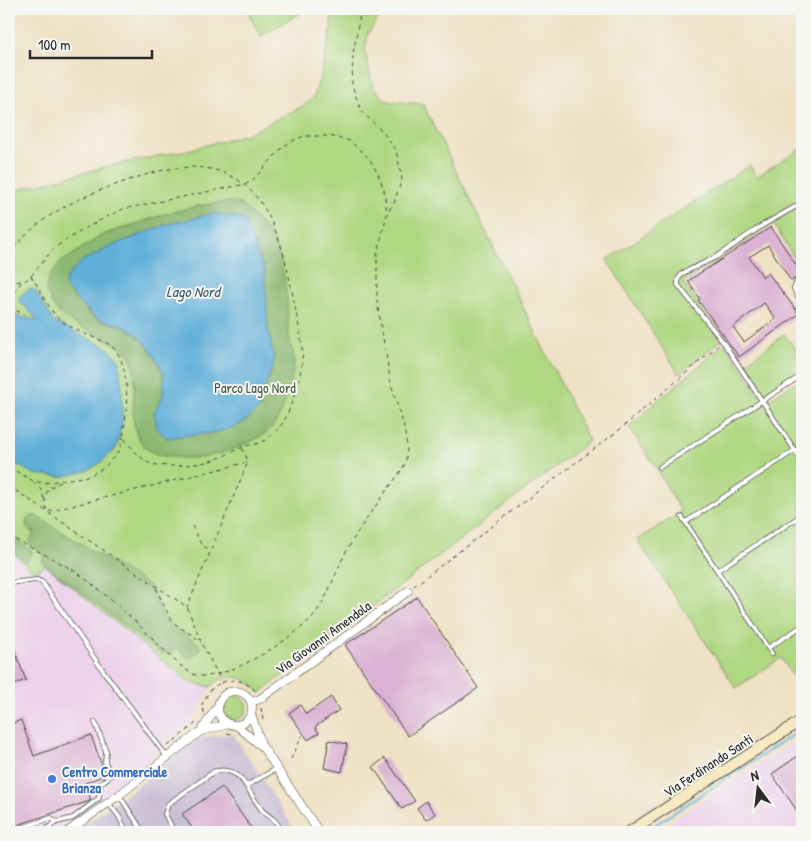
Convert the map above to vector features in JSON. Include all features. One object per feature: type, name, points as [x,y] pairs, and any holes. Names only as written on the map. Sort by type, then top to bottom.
[{"type":"main road","name":"Via Ferdinando Santi","points":[[629,832],[802,720]]},
{"type":"street","name":"Via Giovanni Amendola","points":[[251,702],[260,699],[408,591]]},
{"type":"street","points":[[67,832],[108,803],[164,754],[202,725],[217,707],[221,698],[227,692],[234,691],[241,692],[249,698],[251,714],[262,746],[319,832]]},
{"type":"street","points":[[217,707],[220,718],[262,746]]},
{"type":"street","points":[[202,725],[243,723],[251,714]]},
{"type":"lane","points":[[802,202],[763,225],[716,257],[683,273],[678,279],[678,285],[723,342],[802,461]]},
{"type":"lane","points":[[802,278],[797,281],[794,289],[802,305]]},
{"type":"lane","points":[[660,467],[802,375]]},
{"type":"lane","points":[[686,522],[795,450]]},
{"type":"lane","points":[[718,570],[802,515]]},
{"type":"lane","points":[[682,517],[772,654]]},
{"type":"lane","points":[[9,583],[37,580],[42,582],[164,754]]},
{"type":"lane","points":[[768,648],[802,626]]},
{"type":"lane","points":[[42,832],[57,822],[73,818],[99,798],[100,784],[111,775],[105,762],[106,751],[95,722]]},
{"type":"lane","points":[[246,786],[276,769]]},
{"type":"lane","points":[[174,832],[165,814],[168,804],[214,771],[224,770],[232,771],[240,777],[262,811],[273,819],[283,832]]},
{"type":"lane","points":[[118,795],[143,832]]},
{"type":"lane","points":[[108,803],[118,815],[127,832]]},
{"type":"lane","points":[[15,832],[21,828],[51,818],[57,822]]},
{"type":"path","points":[[9,536],[86,578],[183,666],[193,674],[200,676],[217,674],[262,655],[300,630],[317,612],[347,550],[362,524],[403,468],[407,447],[404,427],[391,384],[377,302],[377,255],[387,214],[394,203],[402,179],[396,150],[382,131],[361,111],[352,85],[353,54],[361,9]]},
{"type":"path","points":[[9,284],[31,276],[55,248],[91,224],[123,209],[246,184],[252,181],[284,146],[304,136],[329,136],[350,141],[369,158],[384,190],[387,214]]},
{"type":"path","points":[[9,255],[34,227],[56,212],[103,189],[134,178],[166,170],[197,168],[230,175],[246,184],[261,204],[280,240],[288,266],[299,324],[302,362],[298,383],[284,421],[264,441],[209,462],[167,465],[149,463],[137,454],[123,437]]},
{"type":"path","points":[[31,276],[58,318],[109,345],[121,358],[124,369],[126,401],[123,437],[119,451],[104,467],[89,476],[61,482],[44,483],[33,481]]},
{"type":"path","points":[[9,298],[23,280]]},
{"type":"path","points":[[9,308],[25,314]]},
{"type":"path","points":[[408,591],[618,431],[723,342]]},
{"type":"path","points":[[187,607],[248,462],[242,448]]},
{"type":"path","points":[[47,512],[248,462]]},
{"type":"path","points":[[9,467],[33,481],[42,491],[47,512]]},
{"type":"path","points":[[44,500],[47,491],[61,482]]},
{"type":"path","points":[[9,486],[187,607],[203,646],[227,692]]},
{"type":"path","points":[[192,526],[201,544],[211,551]]},
{"type":"path","points":[[156,586],[168,614],[177,625],[196,636],[203,646]]},
{"type":"path","points":[[164,754],[202,725],[204,711],[202,704],[212,688],[230,680],[245,682],[250,685],[260,699],[263,725]]},
{"type":"path","points":[[228,733],[238,736]]},
{"type":"path","points":[[291,759],[302,736]]},
{"type":"shaded area","name":"Centro Commerciale Brianza","points":[[9,550],[35,573],[45,565],[189,682],[211,687],[192,721],[109,798],[60,832],[9,832]]},
{"type":"shaded area","points":[[233,734],[296,832],[73,832],[122,798],[200,738]]},
{"type":"shaded area","points":[[802,736],[802,832],[674,832],[668,823]]},
{"type":"green space","points":[[246,9],[307,9],[261,36]]},
{"type":"green space","name":"Parco Lago Nord","points":[[333,9],[391,9],[377,19],[368,34],[365,50],[373,87],[386,101],[423,104],[589,441],[260,693],[249,682],[236,677],[223,678],[211,687],[189,682],[45,565],[35,573],[9,550],[9,192],[109,166],[192,149],[247,134],[303,106],[313,99],[322,72]]},
{"type":"green space","points":[[802,148],[802,271],[773,223],[683,282],[722,340],[679,374],[607,260],[750,165],[756,177]]},
{"type":"green space","points":[[229,202],[239,204],[249,212],[271,237],[278,251],[284,274],[289,336],[294,362],[290,387],[284,404],[273,426],[267,432],[238,447],[215,455],[198,458],[171,457],[151,452],[139,438],[134,426],[134,374],[132,362],[127,352],[65,318],[54,307],[46,290],[49,277],[60,263],[102,235],[165,214],[197,206]],"holes":[[[244,219],[274,357],[273,366],[260,402],[185,435],[167,438],[154,413],[163,395],[164,385],[163,374],[154,355],[148,346],[133,332],[120,325],[97,319],[89,313],[78,299],[67,276],[82,261],[114,245]]]},
{"type":"green space","points":[[784,334],[802,357],[802,369],[764,394],[745,364]]},
{"type":"green space","points":[[725,344],[765,402],[802,378],[802,690],[781,658],[736,688],[637,540],[681,512],[657,469],[629,427]]},
{"type":"green space","points":[[34,515],[151,587],[162,616],[174,628],[199,644],[200,650],[190,658],[185,656],[177,647],[173,651],[161,654],[42,562],[44,554],[30,545],[30,540],[35,532],[30,531],[26,525],[27,520]]},
{"type":"green space","points":[[9,534],[33,552],[26,562],[9,548]]},
{"type":"green space","points":[[235,696],[244,699],[247,708],[244,717],[235,720],[226,717],[223,708],[226,699]]},
{"type":"water","name":"Lago Nord","points":[[214,213],[244,219],[265,272],[268,329],[274,357],[273,366],[260,402],[261,406],[241,424],[218,432],[167,438],[157,429],[154,412],[163,395],[164,373],[150,349],[136,333],[121,325],[96,318],[79,303],[65,286],[67,276],[82,261],[114,245],[164,225]]},
{"type":"water","points":[[29,289],[35,290],[54,322],[108,348],[119,360],[122,389],[122,423],[116,449],[87,471],[61,477],[34,474],[9,460],[9,315],[37,320],[20,301],[20,296]]},
{"type":"building","points":[[771,227],[802,274],[791,281],[768,245],[749,257],[763,277],[768,273],[799,314],[739,357],[698,300],[700,299],[688,281]],"holes":[[[764,303],[776,319],[744,342],[733,327]]]},
{"type":"building","points":[[417,597],[478,688],[408,736],[345,645]]},
{"type":"building","points":[[9,636],[26,680],[9,686]]},
{"type":"building","points":[[331,697],[339,710],[315,727],[319,733],[308,740],[289,713],[300,705],[306,714]]},
{"type":"building","name":"Centro Commerciale Brianza","points":[[21,720],[34,756],[91,735],[105,775],[85,783],[91,800],[20,824],[9,831],[9,725]]},
{"type":"building","points":[[329,740],[347,744],[342,772],[324,768]]},
{"type":"building","points":[[802,753],[802,818],[772,774]]},
{"type":"building","points":[[385,758],[415,801],[402,809],[373,767]]},
{"type":"building","points":[[222,787],[254,832],[195,832],[182,814]]},
{"type":"building","points":[[426,801],[435,814],[426,820],[417,808]]},
{"type":"waterway","points":[[644,832],[802,729]]},
{"type":"place","name":"Centro Commerciale Brianza","points":[[52,779]]}]
